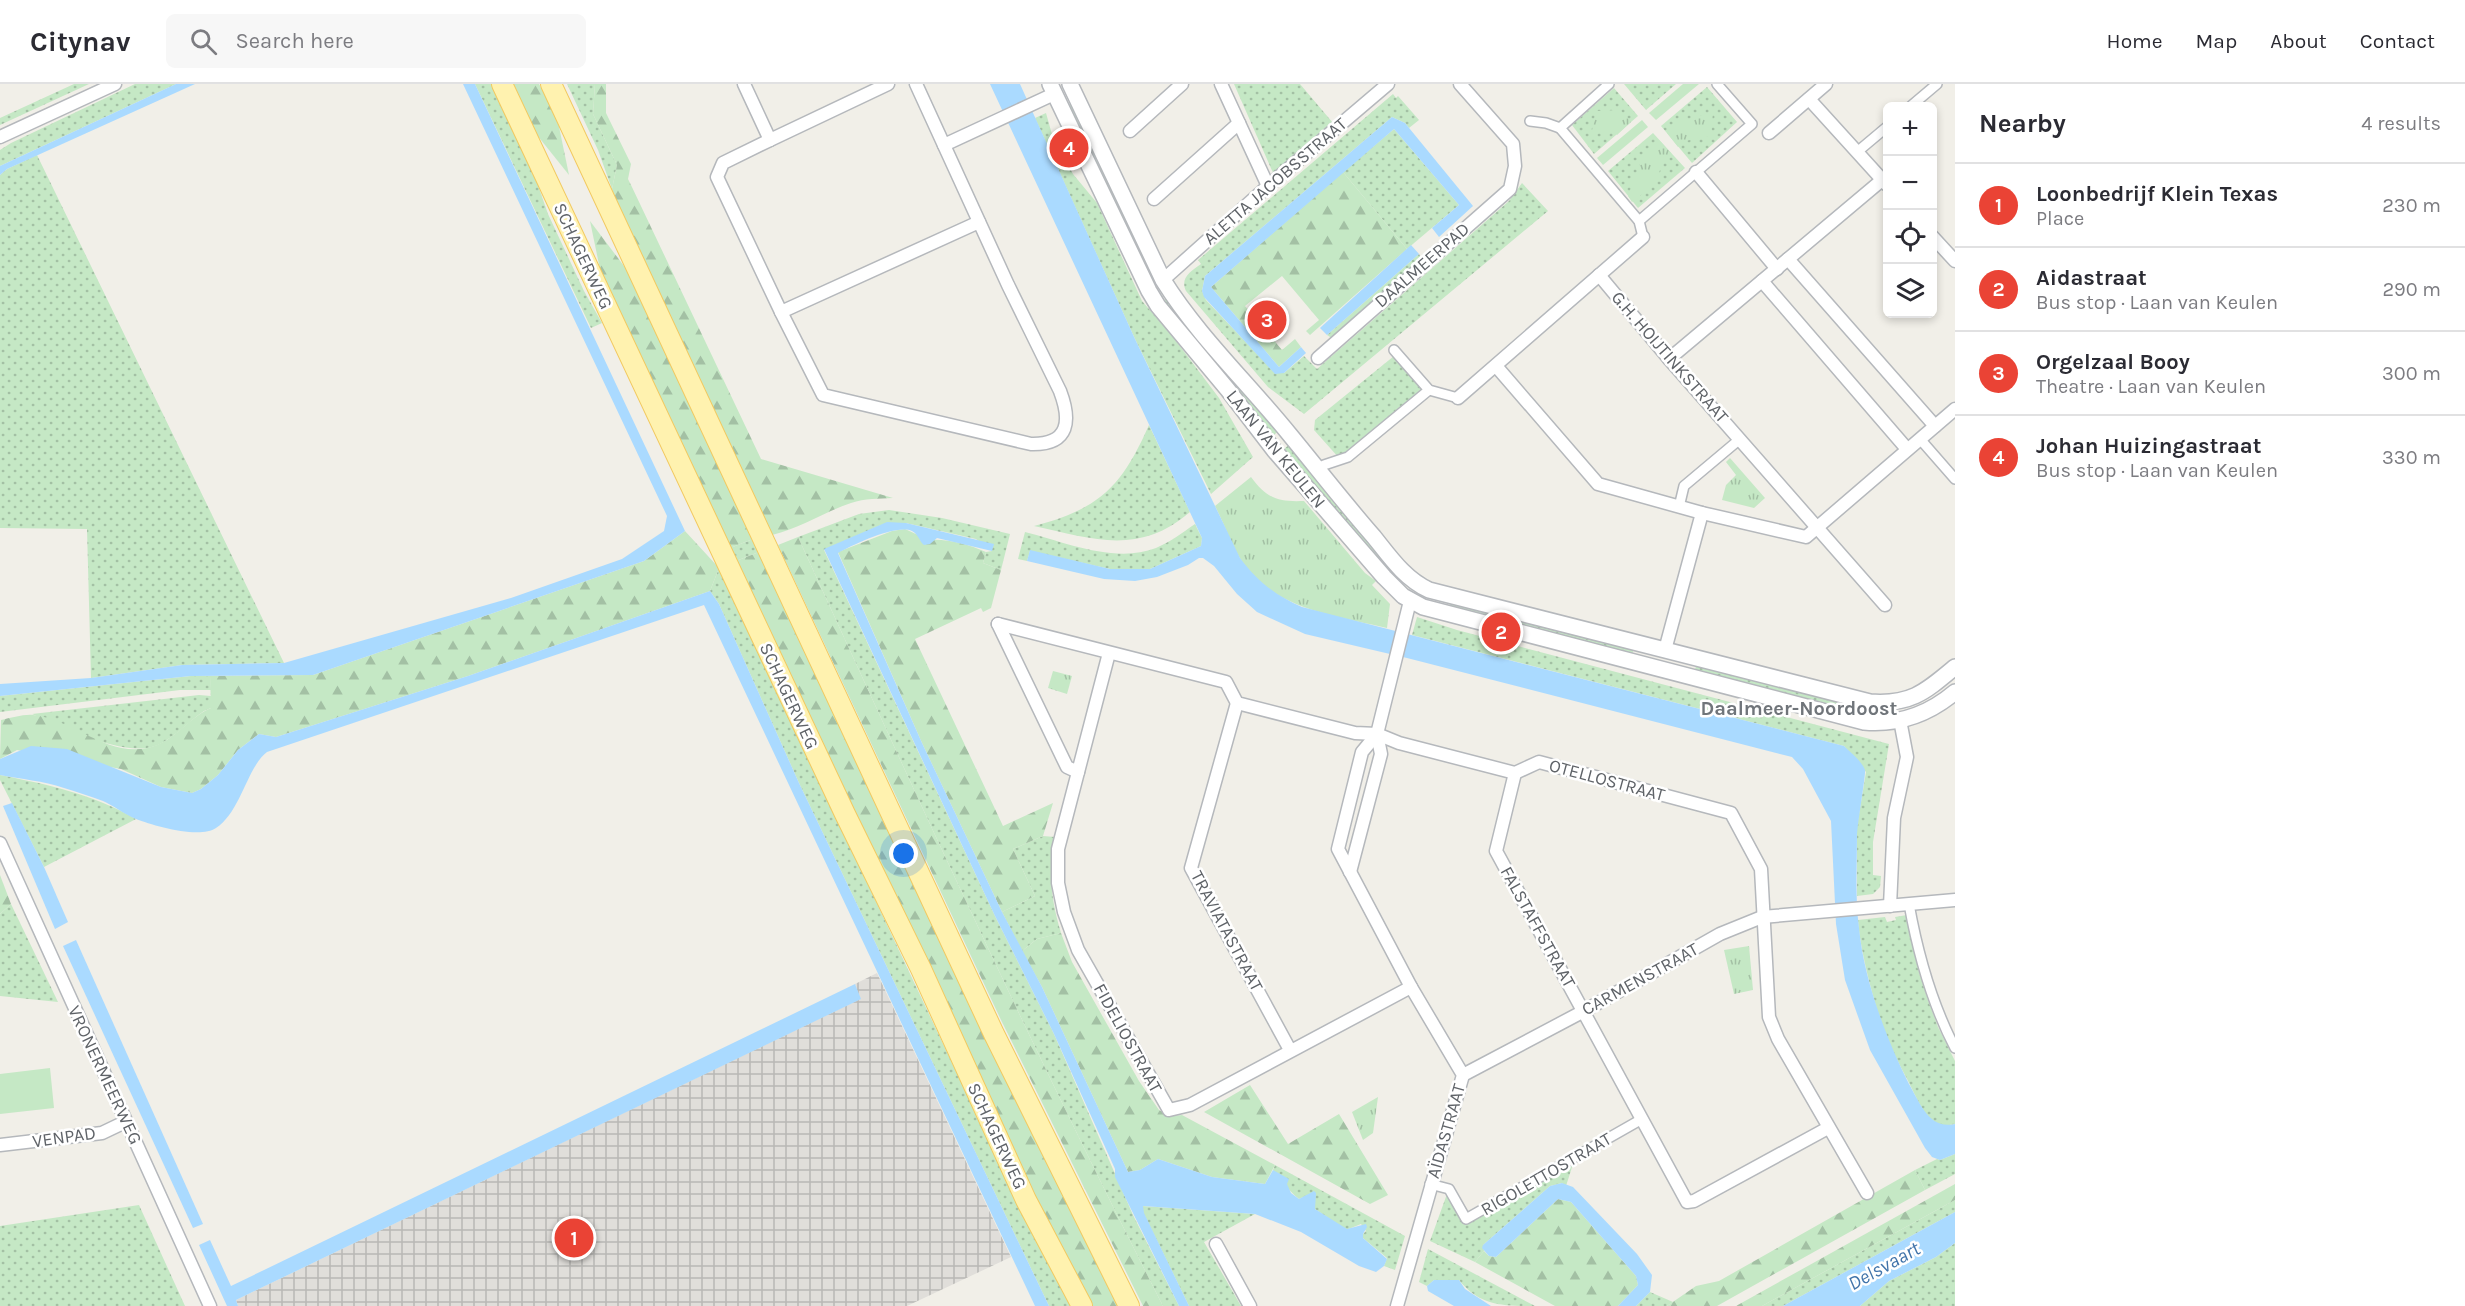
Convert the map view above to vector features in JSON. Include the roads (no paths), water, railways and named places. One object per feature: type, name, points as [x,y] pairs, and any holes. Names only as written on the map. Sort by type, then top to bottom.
[{"type":"main road","name":"SCHAGERWEG","points":[[502,84],[844,814],[921,969],[1026,1200],[1082,1306]]},
{"type":"main road","points":[[551,84],[994,1034],[1129,1306]]},
{"type":"street","points":[[0,137],[115,84]]},
{"type":"street","points":[[744,84],[770,140]]},
{"type":"street","points":[[888,84],[723,163],[719,166],[717,177],[823,395],[1031,444],[1051,442],[1059,437],[1065,428],[1067,415],[1064,402],[916,84]]},
{"type":"street","points":[[1130,131],[1182,84]]},
{"type":"street","points":[[1221,84],[1268,186]]},
{"type":"street","name":"ALETTA JACOBSSTRAAT","points":[[1163,280],[1268,186],[1388,84]]},
{"type":"street","name":"DAALMEERPAD","points":[[1318,358],[1510,189],[1515,166],[1513,144],[1460,84]]},
{"type":"street","points":[[1560,128],[1609,84]]},
{"type":"street","points":[[1717,84],[1752,124],[1763,126],[1769,133],[1826,84]]},
{"type":"street","points":[[1916,102],[1937,84]]},
{"type":"street","name":"LAAN VAN KEULEN","points":[[1955,667],[1921,695],[1895,702],[1870,702],[1429,590],[1418,584],[1407,576],[1187,315],[1163,280],[1071,85],[1052,89],[1149,291],[1274,450],[1384,578],[1410,601],[1423,607],[1501,629],[1864,722],[1900,720],[1930,710],[1955,692]]},
{"type":"street","points":[[944,145],[1032,104],[1052,89]]},
{"type":"street","points":[[1809,99],[1883,181]]},
{"type":"street","points":[[1530,122],[1546,123],[1560,128],[1639,221],[1643,237]]},
{"type":"street","points":[[1154,199],[1239,123]]},
{"type":"street","points":[[1639,221],[1752,124]]},
{"type":"street","points":[[1857,152],[1883,129]]},
{"type":"street","points":[[1696,172],[1777,268]]},
{"type":"street","points":[[1669,359],[1788,259],[1883,185]]},
{"type":"street","points":[[781,312],[979,222]]},
{"type":"street","name":"G.H. HOIJTINKSTRAAT","points":[[1458,398],[1643,237]]},
{"type":"street","points":[[1937,241],[1955,261]]},
{"type":"street","points":[[1788,259],[1935,426]]},
{"type":"street","name":"G.H. HOIJTINKSTRAAT","points":[[1599,275],[1669,359],[1885,605]]},
{"type":"street","points":[[1149,291],[1163,280]]},
{"type":"street","points":[[1762,281],[1907,449]]},
{"type":"street","points":[[1394,350],[1429,390],[1458,398]]},
{"type":"street","points":[[1496,366],[1598,484],[1702,513],[1806,537],[1955,409]]},
{"type":"street","points":[[1324,465],[1348,457],[1429,390]]},
{"type":"street","name":"G.H. HOIJTINKSTRAAT","points":[[1679,507],[1684,486],[1740,439]]},
{"type":"street","points":[[1920,439],[1955,478]]},
{"type":"street","points":[[1660,668],[1702,513]]},
{"type":"street","points":[[1410,601],[1418,584]]},
{"type":"street","name":"AÏDASTRAAT","points":[[1350,872],[1381,754],[1377,734],[1410,601]]},
{"type":"street","points":[[1078,772],[1067,767],[998,624],[1226,682],[1237,702],[1355,733],[1377,734],[1399,743],[1515,773]]},
{"type":"street","name":"FIDELIOSTRAAT","points":[[1109,653],[1057,860],[1058,884],[1064,912],[1078,950],[1169,1110],[1190,1105],[1412,987]]},
{"type":"street","name":"TRAVIATASTRAAT","points":[[1237,702],[1191,868],[1290,1050]]},
{"type":"street","points":[[1895,702],[1907,757],[1894,818],[1890,906],[1955,900]]},
{"type":"street","name":"AÏDASTRAAT","points":[[1377,734],[1362,752],[1338,849],[1412,987],[1463,1075],[1397,1306]]},
{"type":"street","name":"OTELLOSTRAAT","points":[[1515,773],[1539,762],[1731,813],[1761,869],[1762,918]]},
{"type":"street","name":"FALSTAFFSTRAAT","points":[[1515,773],[1496,851],[1584,1011]]},
{"type":"street","name":"VRONERMEERWEG","points":[[0,843],[210,1306]]},
{"type":"street","points":[[1909,904],[1916,944],[1928,986],[1955,1048]]},
{"type":"street","name":"CARMENSTRAAT","points":[[1463,1075],[1584,1011],[1720,934],[1762,918],[1890,906]]},
{"type":"street","points":[[1762,918],[1770,1017],[1778,1039],[1867,1193]]},
{"type":"street","points":[[1584,1011],[1687,1202],[1694,1202],[1828,1128]]},
{"type":"street","name":"RIGOLETTOSTRAAT","points":[[1431,1184],[1449,1189],[1466,1220],[1642,1119]]},
{"type":"street","name":"VENPAD","points":[[0,1145],[102,1133],[125,1122]]},
{"type":"street","points":[[1216,1244],[1250,1306]]},
{"type":"water","points":[[176,84],[195,84],[7,169],[0,175],[0,166]]},
{"type":"water","points":[[463,84],[475,84],[685,531],[644,561],[313,675],[191,676],[0,696],[0,684],[91,678],[182,665],[284,663],[511,598],[622,559],[664,531],[667,516]]},
{"type":"water","points":[[990,84],[1020,84],[1135,339],[1240,558],[1268,587],[1302,607],[1844,746],[1858,760],[1865,770],[1858,822],[1856,882],[1859,928],[1866,968],[1884,1028],[1917,1099],[1926,1113],[1938,1123],[1955,1124],[1955,1154],[1940,1160],[1932,1157],[1870,1050],[1845,980],[1836,924],[1831,821],[1803,769],[1792,757],[1305,634],[1257,612],[1237,594],[1214,566],[1203,558],[1157,577],[1135,581],[1104,579],[1027,561],[1030,550],[1110,569],[1150,569],[1201,546],[1202,538]]},
{"type":"water","points":[[1392,117],[1405,123],[1473,206],[1439,237],[1432,228],[1459,205],[1394,129],[1211,287],[1279,367],[1301,347],[1306,353],[1284,373],[1275,374],[1204,297],[1202,291],[1205,276]]},
{"type":"water","points":[[1411,245],[1419,254],[1327,335],[1320,328]]},
{"type":"water","points":[[887,522],[906,523],[994,544],[992,551],[937,538],[930,544],[924,545],[912,531],[896,530],[875,536],[838,553],[922,743],[1002,912],[1042,987],[1128,1172],[1140,1170],[1158,1159],[1212,1177],[1265,1184],[1273,1170],[1289,1179],[1287,1184],[1291,1193],[1299,1199],[1314,1191],[1316,1193],[1315,1209],[1347,1229],[1366,1224],[1363,1238],[1387,1259],[1384,1266],[1376,1272],[1359,1266],[1301,1232],[1255,1214],[1143,1206],[1144,1213],[1189,1306],[1179,1306],[1115,1177],[1115,1169],[1054,1034],[995,916],[824,549]]},
{"type":"water","points":[[710,591],[719,604],[799,783],[1049,1306],[1035,1306],[704,605],[267,752],[254,768],[238,801],[225,821],[209,831],[188,832],[154,825],[136,819],[103,801],[84,794],[48,784],[0,775],[0,759],[31,746],[67,749],[161,787],[192,793],[201,789],[218,775],[238,750],[259,734],[276,737],[468,676]]},
{"type":"water","points":[[12,803],[68,922],[55,929],[3,806]]},
{"type":"water","points":[[76,940],[203,1224],[193,1228],[63,946]]},
{"type":"water","points":[[855,984],[861,999],[236,1300],[238,1306],[227,1306],[199,1245],[210,1240],[231,1286]]},
{"type":"water","points":[[1562,1183],[1573,1187],[1637,1254],[1652,1275],[1650,1292],[1636,1306],[1618,1306],[1638,1285],[1636,1276],[1571,1202],[1558,1199],[1496,1257],[1489,1256],[1482,1248],[1550,1186]]},
{"type":"water","name":"Delsvaart","points":[[1955,1212],[1955,1243],[1936,1257],[1889,1281],[1860,1306],[1783,1306]]},
{"type":"water","points":[[1434,1280],[1459,1280],[1465,1289],[1491,1306],[1454,1306],[1428,1291],[1427,1286]]},
{"type":"place","name":"Johan Huizingastraat","points":[[1069,148]]},
{"type":"place","name":"Orgelzaal Booy","points":[[1267,320]]},
{"type":"place","name":"Aidastraat","points":[[1501,632]]},
{"type":"place","name":"Loonbedrijf Klein Texas","points":[[574,1238]]},
{"type":"district","name":"Daalmeer-Noordoost","points":[[1799,708]]}]
